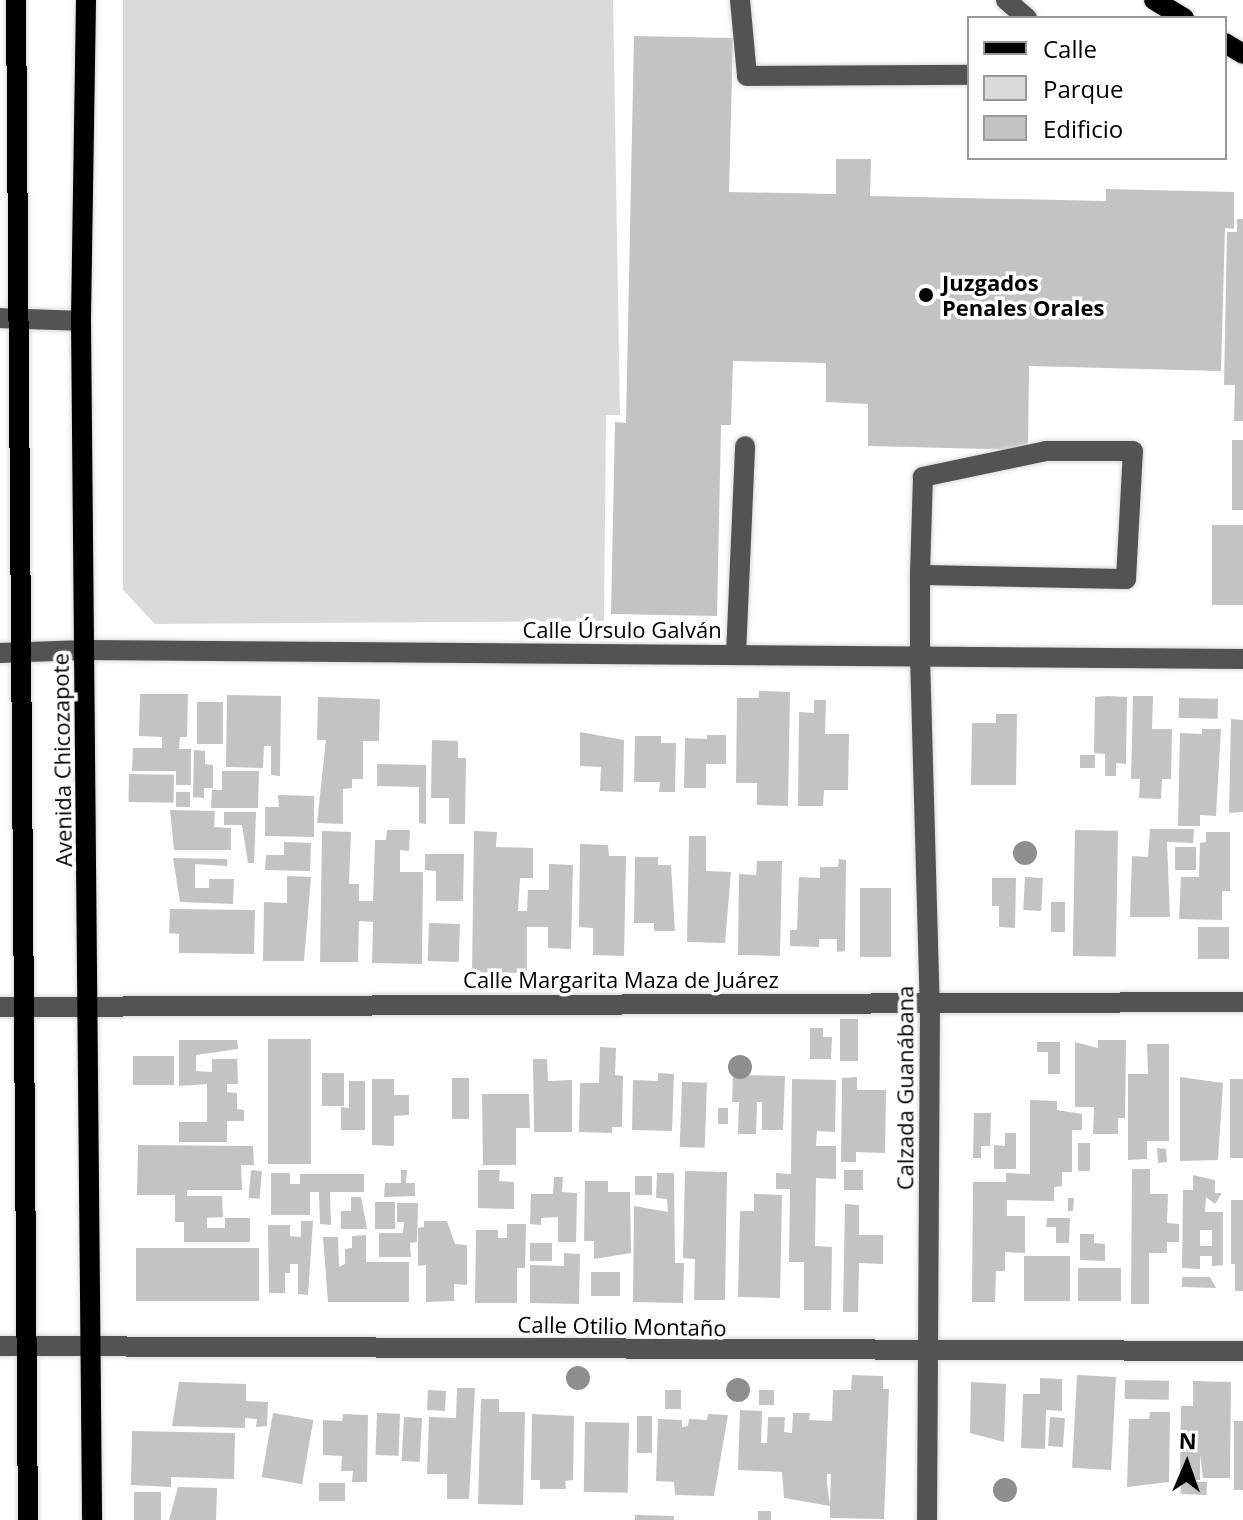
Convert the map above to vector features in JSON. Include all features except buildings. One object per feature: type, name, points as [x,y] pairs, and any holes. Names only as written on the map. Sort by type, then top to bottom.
[{"type":"main road","name":"Avenida Chicozapote","points":[[16,0],[7,318],[10,653],[26,1008],[28,1520]]},
{"type":"main road","name":"Avenida Chicozapote","points":[[86,0],[81,321],[92,1520]]},
{"type":"main road","points":[[1154,0],[1181,16]]},
{"type":"street","points":[[740,0],[747,76],[967,75]]},
{"type":"street","points":[[1006,0],[1025,16]]},
{"type":"street","points":[[7,318],[81,321]]},
{"type":"street","points":[[736,655],[745,446]]},
{"type":"street","name":"Calzada Guanábana","points":[[920,575],[1126,579],[1133,451],[1046,451],[923,477],[920,575],[920,656],[930,1004],[927,1520]]},
{"type":"street","name":"Calle Úrsulo Galván","points":[[10,653],[85,650],[1243,659]]},
{"type":"street","name":"Calle Margarita Maza de Juárez","points":[[0,1007],[1243,1002]]},
{"type":"street","name":"Calle Otilio Montaño","points":[[0,1346],[90,1344],[926,1353],[1243,1351]]},
{"type":"green space","points":[[123,0],[613,0],[620,415],[606,415],[604,621],[155,624],[123,590]]},
{"type":"place","name":"Juzgados Penales Orales","points":[[926,295]]}]
